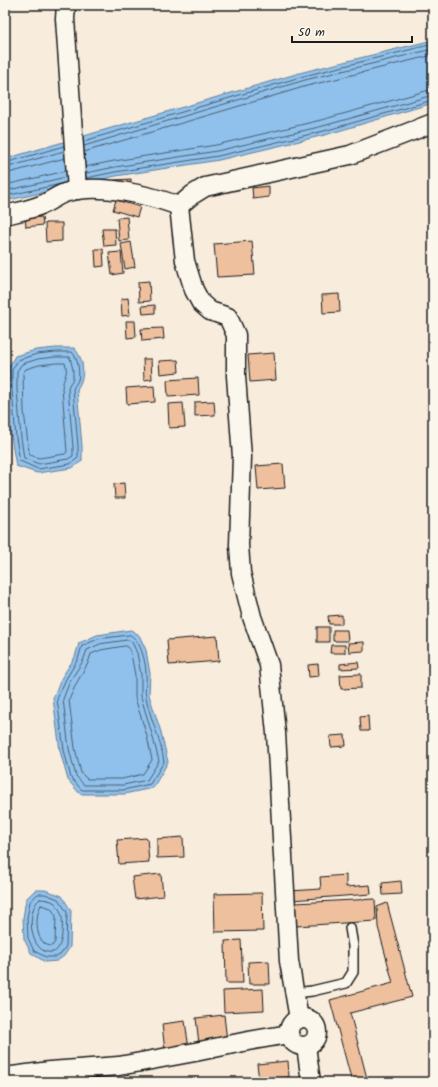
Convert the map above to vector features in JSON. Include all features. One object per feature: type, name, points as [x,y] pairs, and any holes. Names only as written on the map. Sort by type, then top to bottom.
[{"type":"street","points":[[66,5],[65,19],[77,188]]},
{"type":"street","points":[[179,206],[192,195],[205,187],[350,155],[433,124]]},
{"type":"street","points":[[5,215],[42,205],[77,188],[139,194],[160,199],[179,206]]},
{"type":"street","points":[[179,206],[185,261],[194,290],[201,303],[210,311],[228,317],[236,335],[236,376],[242,457],[239,545],[241,573],[252,617],[268,665],[276,733],[290,961],[299,1019]]},
{"type":"street","points":[[304,1018],[313,1022],[317,1030],[315,1040],[306,1046],[298,1045],[289,1034],[291,1025],[299,1019],[304,1018]]},
{"type":"street","points":[[5,1077],[50,1071],[119,1066],[289,1034]]},
{"type":"street","points":[[306,1046],[311,1082]]},
{"type":"lane","points":[[295,993],[312,991],[346,983],[353,972],[353,946],[350,928]]},
{"type":"water","points":[[433,40],[433,103],[325,135],[219,160],[116,176],[5,201],[5,159],[303,72]]},
{"type":"water","points":[[74,348],[82,362],[82,379],[77,389],[82,461],[72,468],[37,473],[16,466],[10,431],[7,381],[8,370],[15,356],[36,350]]},
{"type":"water","points":[[131,630],[139,635],[146,650],[150,674],[149,695],[161,732],[168,762],[153,788],[124,794],[80,794],[68,780],[60,751],[53,698],[62,677],[75,657],[79,643],[97,635]]},
{"type":"water","points":[[35,890],[45,890],[62,896],[71,911],[70,947],[64,956],[57,961],[45,962],[31,953],[24,939],[23,918],[26,899]]},
{"type":"building","points":[[131,179],[131,188],[116,189],[115,180]]},
{"type":"building","points":[[269,186],[269,197],[253,199],[252,188]]},
{"type":"building","points":[[116,200],[140,207],[137,217],[113,210]]},
{"type":"building","points":[[42,217],[43,225],[26,227],[25,218]]},
{"type":"building","points":[[127,217],[129,240],[119,241],[117,218]]},
{"type":"building","points":[[45,223],[62,223],[62,241],[46,242]]},
{"type":"building","points":[[102,229],[115,229],[116,245],[104,246]]},
{"type":"building","points":[[252,241],[255,275],[217,277],[214,244]]},
{"type":"building","points":[[131,242],[135,267],[125,269],[121,244]]},
{"type":"building","points":[[95,249],[103,249],[104,266],[96,267]]},
{"type":"building","points":[[121,252],[123,273],[112,275],[109,253]]},
{"type":"building","points":[[149,281],[150,301],[139,302],[138,282]]},
{"type":"building","points":[[339,294],[340,312],[323,313],[322,295]]},
{"type":"building","points":[[128,298],[130,315],[122,316],[121,299]]},
{"type":"building","points":[[155,305],[155,313],[143,314],[142,306]]},
{"type":"building","points":[[126,321],[135,321],[136,337],[127,338]]},
{"type":"building","points":[[163,328],[164,339],[142,341],[141,329]]},
{"type":"building","points":[[274,353],[276,380],[250,382],[248,355]]},
{"type":"building","points":[[143,359],[151,359],[152,379],[144,380]]},
{"type":"building","points":[[178,360],[179,372],[160,374],[159,361]]},
{"type":"building","points":[[198,378],[199,395],[168,397],[167,380]]},
{"type":"building","points":[[154,386],[155,402],[127,404],[126,388]]},
{"type":"building","points":[[214,401],[215,415],[195,416],[195,402]]},
{"type":"building","points":[[183,403],[185,427],[169,428],[168,404]]},
{"type":"building","points":[[283,464],[285,488],[258,490],[256,466]]},
{"type":"building","points":[[124,483],[125,498],[115,498],[114,484]]},
{"type":"building","points":[[342,615],[342,624],[329,624],[328,616]]},
{"type":"building","points":[[317,627],[329,627],[329,642],[317,642]]},
{"type":"building","points":[[333,630],[347,630],[348,641],[333,641]]},
{"type":"building","points":[[217,636],[219,661],[169,665],[167,640]]},
{"type":"building","points":[[364,642],[364,651],[349,652],[348,643]]},
{"type":"building","points":[[331,645],[345,645],[345,653],[330,653]]},
{"type":"building","points":[[358,662],[359,668],[340,669],[340,664]]},
{"type":"building","points":[[318,664],[319,676],[309,677],[308,665]]},
{"type":"building","points":[[361,674],[361,688],[341,689],[340,675]]},
{"type":"building","points":[[368,716],[369,731],[361,731],[360,717]]},
{"type":"building","points":[[345,735],[346,746],[331,747],[330,736]]},
{"type":"building","points":[[183,837],[184,857],[157,858],[157,839]]},
{"type":"building","points":[[147,838],[149,862],[119,864],[117,840]]},
{"type":"building","points":[[161,874],[163,896],[135,899],[132,877]]},
{"type":"building","points":[[346,875],[346,887],[370,885],[371,894],[291,900],[290,891],[321,889],[320,877]]},
{"type":"building","points":[[401,881],[402,894],[383,895],[382,883]]},
{"type":"building","points":[[262,893],[263,931],[215,932],[214,894]]},
{"type":"building","points":[[375,899],[376,921],[296,926],[295,903]]},
{"type":"building","points":[[387,903],[412,997],[350,1013],[368,1082],[352,1082],[330,1000],[393,983],[378,927],[377,907]]},
{"type":"building","points":[[241,940],[243,983],[226,983],[225,941]]},
{"type":"building","points":[[269,961],[270,984],[249,984],[248,962]]},
{"type":"building","points":[[263,989],[264,1010],[224,1012],[223,991]]},
{"type":"building","points":[[224,1015],[227,1041],[199,1044],[196,1018]]},
{"type":"building","points":[[185,1021],[189,1049],[165,1052],[162,1024]]},
{"type":"building","points":[[288,1061],[289,1077],[259,1080],[257,1064]]}]
